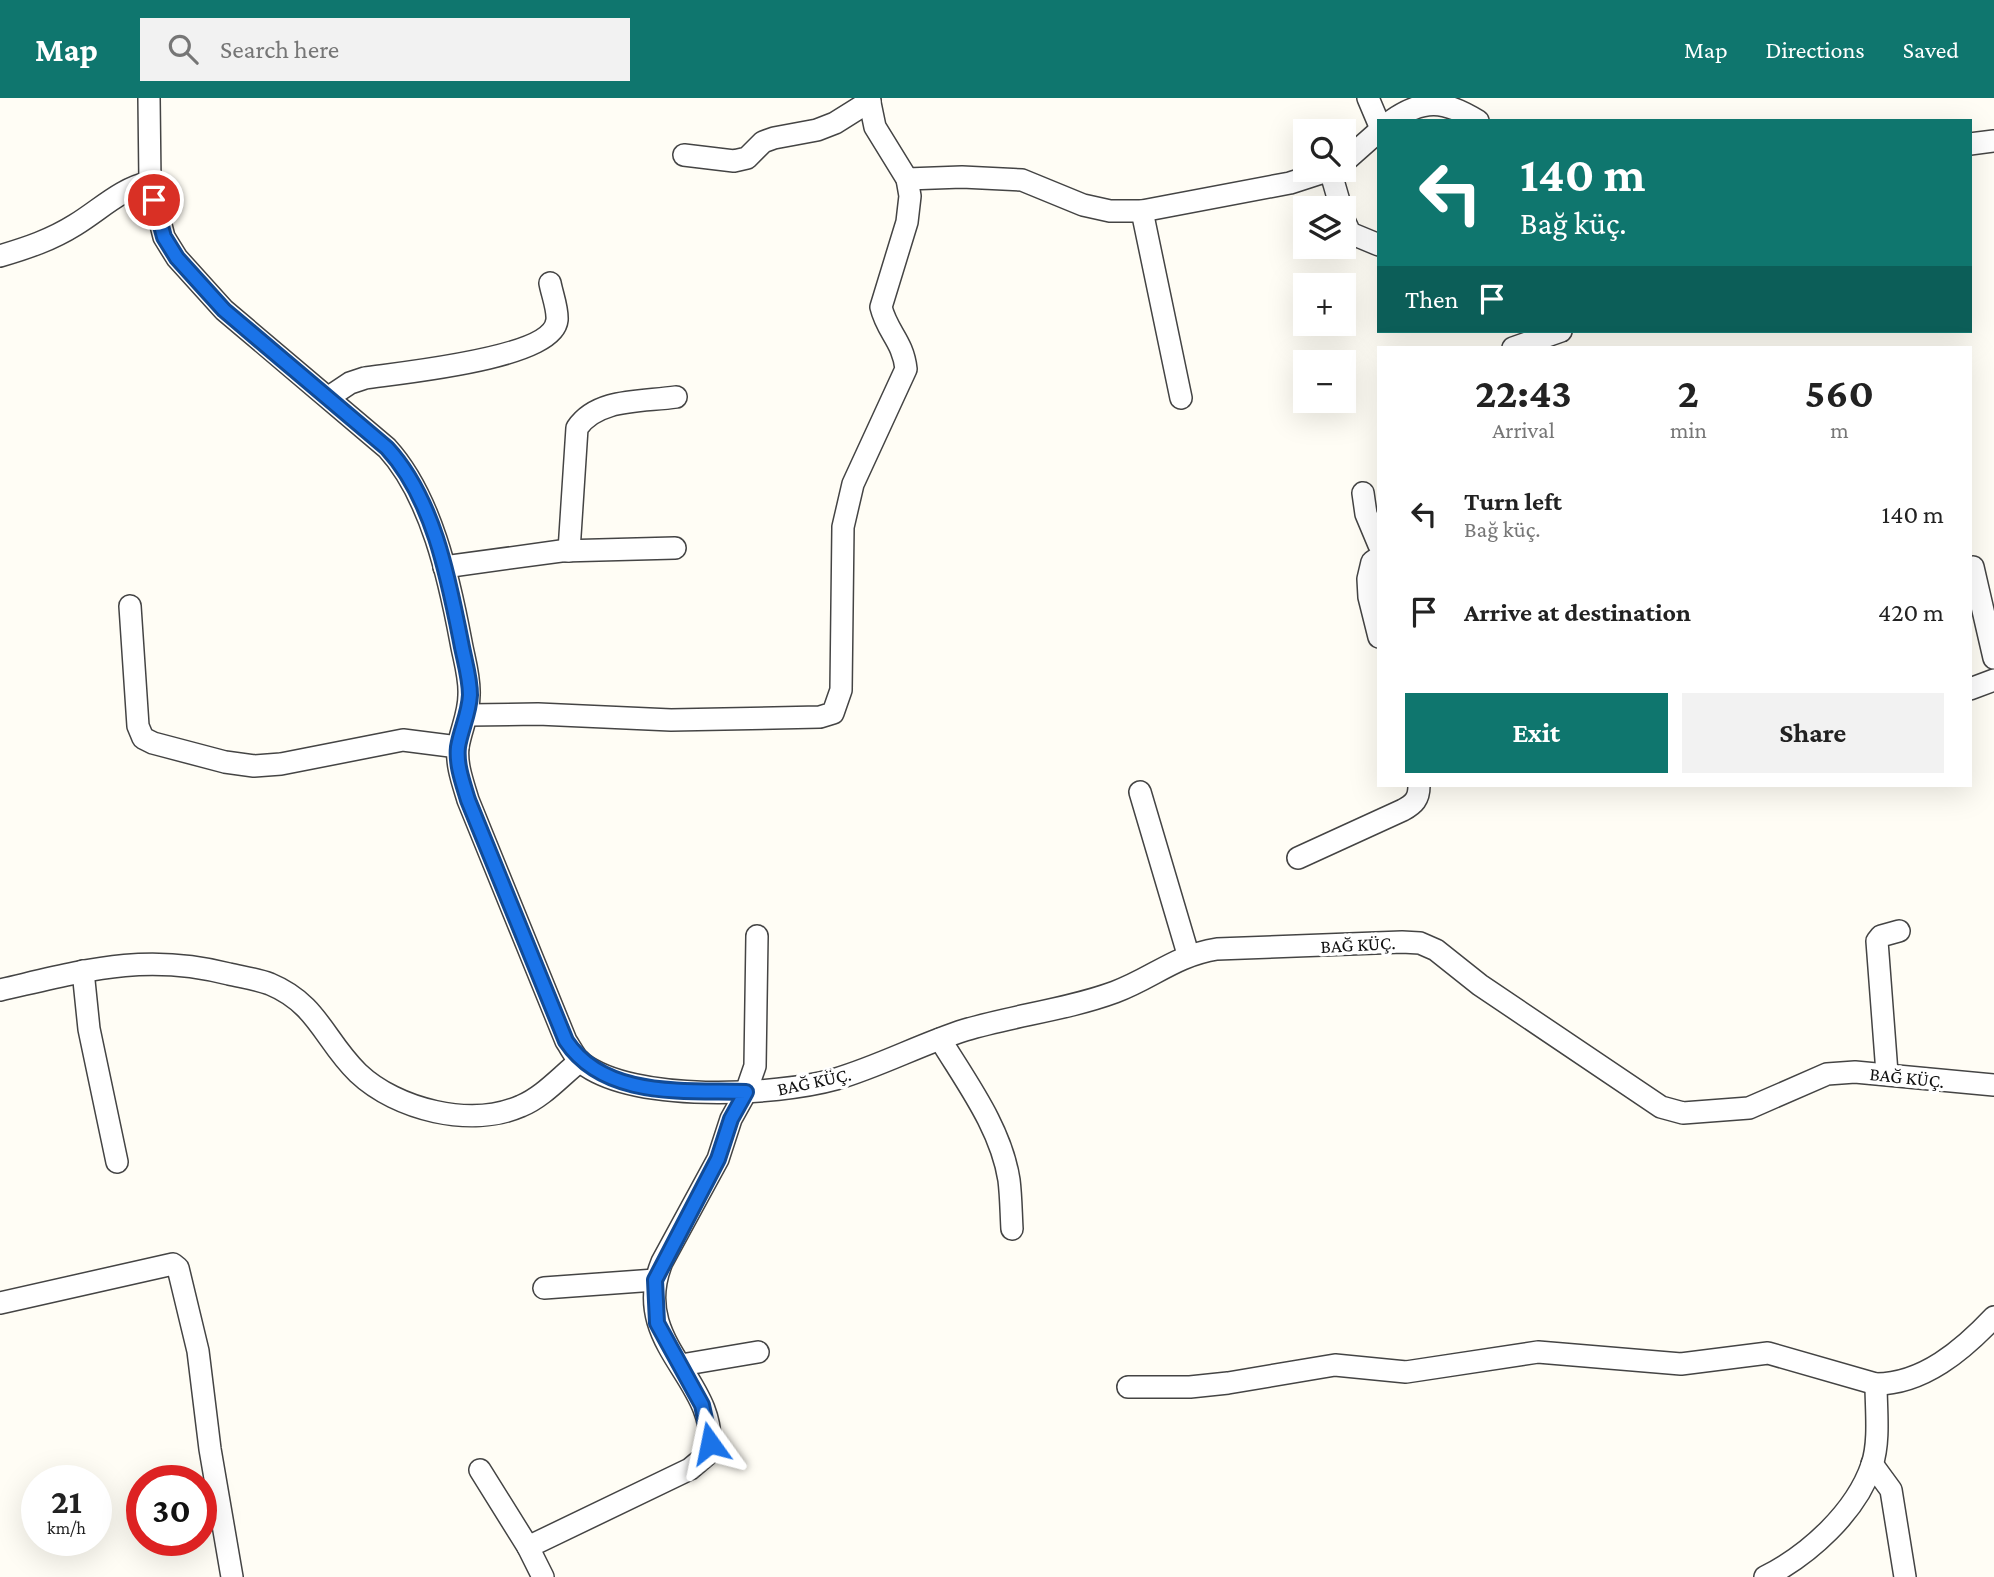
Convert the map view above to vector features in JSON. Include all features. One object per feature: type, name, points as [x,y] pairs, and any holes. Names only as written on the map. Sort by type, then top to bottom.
[{"type":"street","points":[[0,990],[122,964],[191,964],[268,983],[300,1000],[312,1011],[357,1072],[372,1084],[424,1110],[435,1112],[478,1116],[520,1107],[580,1061],[566,1041],[468,800],[459,769],[458,747],[468,715],[470,691],[444,567],[416,490],[402,464],[329,397],[224,310],[177,258],[164,237],[150,182],[149,98]]},
{"type":"street","points":[[1368,98],[1377,119]]},
{"type":"street","points":[[468,715],[538,714],[671,720],[820,717],[833,713],[841,690],[843,527],[853,484],[906,369],[904,351],[884,320],[881,307],[907,222],[910,196],[907,179],[875,127],[869,99],[835,123],[817,130],[763,142],[747,158],[734,161],[684,155]]},
{"type":"street","points":[[1394,119],[1423,102],[1457,108],[1475,119]]},
{"type":"street","points":[[1356,151],[1377,133]]},
{"type":"street","points":[[1972,144],[1994,141]]},
{"type":"street","points":[[907,179],[962,177],[1022,180],[1083,205],[1110,211],[1142,211],[1290,183],[1330,170],[1338,196]]},
{"type":"street","points":[[0,256],[42,244],[77,224],[122,191],[150,182]]},
{"type":"street","points":[[1142,211],[1181,398]]},
{"type":"street","points":[[1356,235],[1377,244]]},
{"type":"street","points":[[329,397],[350,383],[488,359],[510,353],[550,334],[557,321],[550,283]]},
{"type":"street","points":[[1519,346],[1555,333]]},
{"type":"street","points":[[569,551],[575,439],[581,422],[586,415],[601,407],[676,397]]},
{"type":"street","points":[[1363,493],[1366,514],[1377,540]]},
{"type":"street","points":[[444,567],[569,551],[675,548]]},
{"type":"street","points":[[1377,558],[1372,562],[1368,579],[1377,626]]},
{"type":"street","points":[[1973,567],[1994,658]]},
{"type":"street","points":[[130,606],[138,726],[143,738],[153,743],[225,762],[254,766],[281,764],[403,740],[458,747]]},
{"type":"street","points":[[1972,688],[1994,680]]},
{"type":"street","points":[[1298,858],[1414,804],[1419,795],[1419,787]]},
{"type":"street","points":[[1140,792],[1188,954]]},
{"type":"street","points":[[1887,1073],[1877,941],[1881,936],[1899,931]]},
{"type":"street","points":[[528,1548],[703,1461],[710,1443],[707,1419],[657,1323],[655,1280],[718,1159],[731,1119],[746,1092],[755,1066],[757,936]]},
{"type":"street","name":"BAĞ KÜÇ.","points":[[580,1061],[622,1082],[665,1089],[746,1092],[793,1088],[834,1079],[1002,1019],[1081,1003],[1117,991],[1188,954],[1217,949],[1420,943],[1436,950],[1480,985],[1661,1108],[1683,1112],[1749,1108],[1826,1074],[1887,1073],[1994,1085]]},
{"type":"street","points":[[83,971],[89,1029],[117,1162]]},
{"type":"street","points":[[940,1039],[985,1112],[1002,1154],[1009,1179],[1012,1228]]},
{"type":"street","points":[[0,1303],[173,1264],[178,1268],[198,1351],[210,1450],[232,1577]]},
{"type":"street","points":[[544,1289],[655,1280]]},
{"type":"street","points":[[1128,1387],[1216,1385],[1335,1365],[1406,1372],[1538,1352],[1681,1364],[1768,1353],[1876,1384],[1895,1384],[1947,1359],[1972,1340],[1994,1317]]},
{"type":"street","points":[[681,1365],[758,1352]]},
{"type":"street","points":[[1765,1577],[1805,1552],[1840,1517],[1872,1464],[1876,1384]]},
{"type":"street","points":[[1872,1464],[1891,1490],[1905,1577]]},
{"type":"street","points":[[480,1470],[543,1577]]},
{"type":"route","points":[[154,200],[164,237],[177,258],[197,281],[224,310],[387,448],[402,464],[416,490],[451,591],[470,691],[468,715],[458,747],[459,769],[468,800],[566,1041],[580,1061],[596,1072],[622,1082],[665,1089],[746,1092],[731,1119],[718,1159],[662,1262],[655,1280],[653,1296],[657,1323],[702,1405],[710,1443]]}]
